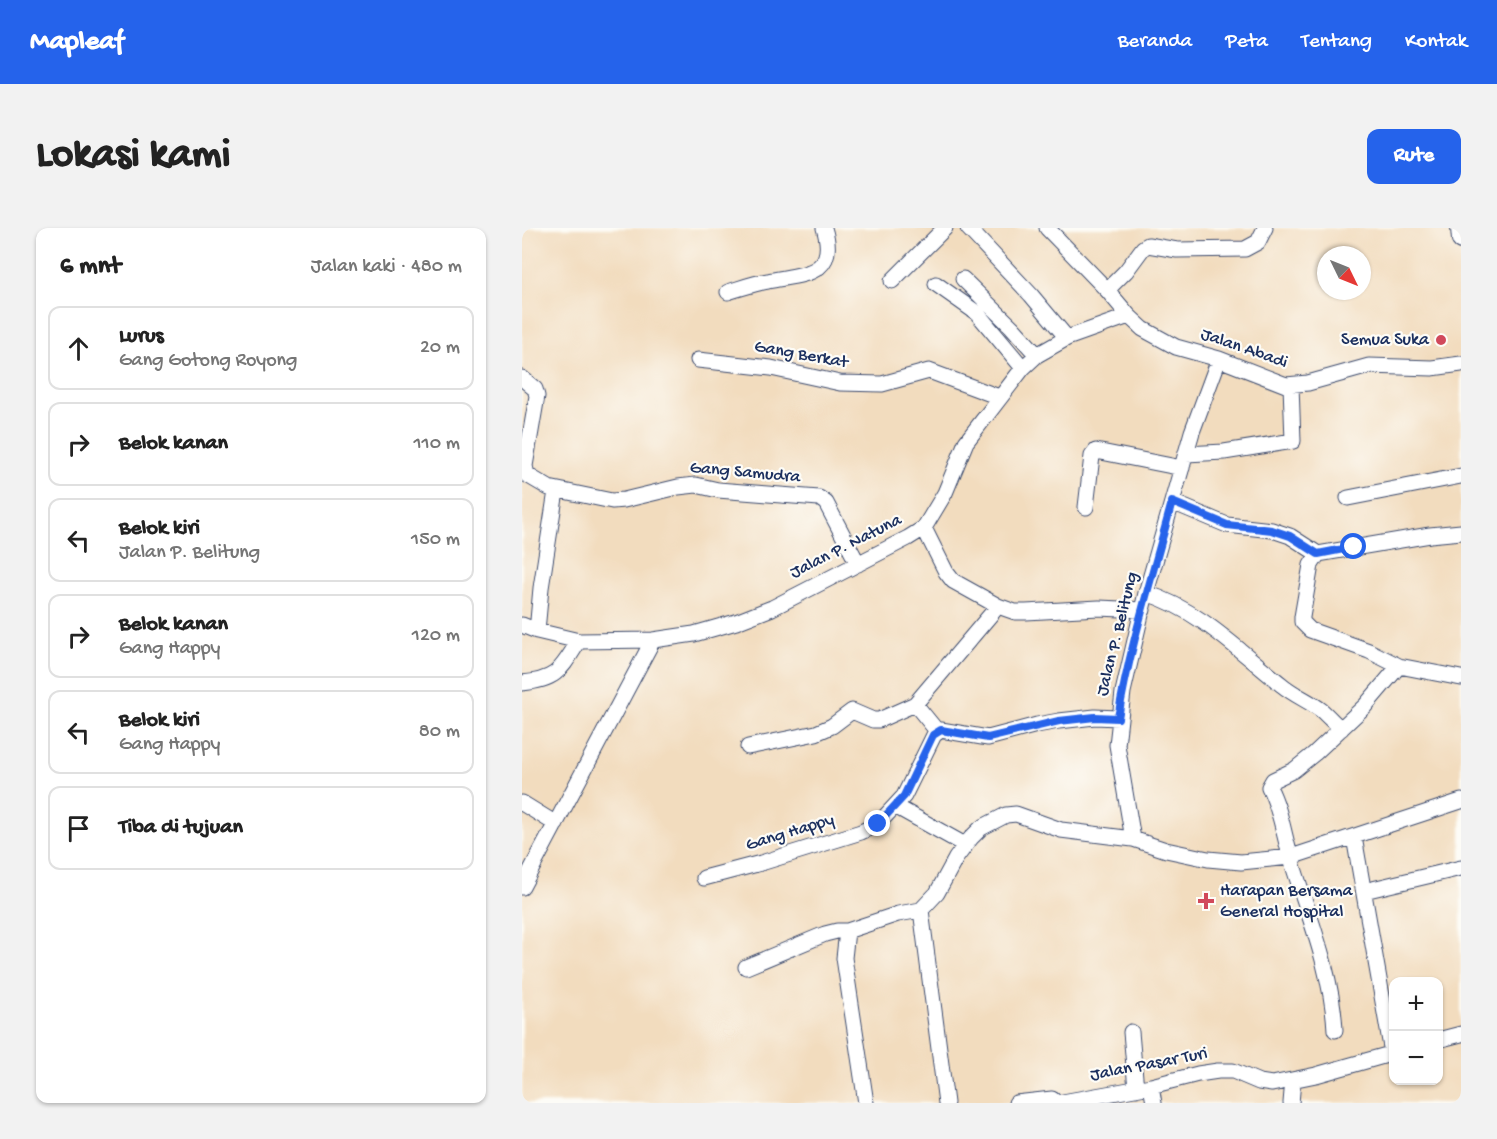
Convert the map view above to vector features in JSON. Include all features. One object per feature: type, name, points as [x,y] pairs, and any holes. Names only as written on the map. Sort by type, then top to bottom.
[{"type":"street","points":[[728,292],[767,281],[801,276],[817,268],[828,246],[824,228]]},
{"type":"street","points":[[892,281],[945,228]]},
{"type":"street","points":[[968,228],[1024,287],[1067,338]]},
{"type":"street","name":"Jalan Abadi","points":[[1047,228],[1143,329],[1176,347],[1219,359],[1286,385],[1308,383],[1369,366],[1432,368],[1461,364]]},
{"type":"street","points":[[1107,290],[1148,245],[1177,250],[1245,249],[1258,242],[1265,228]]},
{"type":"street","points":[[963,279],[1038,356]]},
{"type":"street","points":[[936,284],[982,318],[1023,368]]},
{"type":"street","name":"Jalan P. Natuna","points":[[529,628],[579,641],[653,640],[694,634],[736,622],[772,608],[858,564],[924,528],[945,493],[966,442],[1023,368],[1067,338],[1129,316]]},
{"type":"street","name":"Jalan P. Belitung","points":[[1133,839],[1117,745],[1118,718],[1128,665],[1143,610],[1151,594],[1172,502],[1189,458],[1197,416],[1219,359]]},
{"type":"street","name":"Gang Berkat","points":[[698,360],[771,368],[840,383],[882,384],[929,371],[999,397]]},
{"type":"street","points":[[522,378],[535,389],[537,396],[525,466],[527,475],[556,491],[541,588],[529,628]]},
{"type":"street","points":[[1086,507],[1092,456],[1096,451],[1189,458],[1293,441],[1291,385]]},
{"type":"street","points":[[1348,498],[1461,476]]},
{"type":"street","name":"Gang Samudra","points":[[556,491],[618,501],[696,485],[718,490],[819,498],[826,503],[858,564]]},
{"type":"street","points":[[1172,502],[1227,525],[1272,530],[1290,536],[1318,554],[1461,532]]},
{"type":"street","points":[[924,528],[946,572],[953,581],[998,606],[1015,612],[1099,608],[1143,610]]},
{"type":"street","points":[[1318,554],[1311,565],[1306,586],[1302,612],[1302,622],[1305,625],[1314,632],[1369,651],[1399,666],[1461,678]]},
{"type":"street","points":[[1151,594],[1191,613],[1218,632],[1282,686],[1320,710],[1341,729]]},
{"type":"street","points":[[748,747],[816,733],[832,726],[852,711],[873,720],[879,720],[915,704],[998,606]]},
{"type":"street","points":[[522,887],[653,640]]},
{"type":"street","points":[[522,683],[543,681],[554,675],[579,641]]},
{"type":"street","points":[[1335,1030],[1334,1009],[1326,968],[1275,798],[1269,787],[1273,780],[1294,770],[1341,729],[1365,706],[1399,666]]},
{"type":"street","points":[[915,704],[937,731],[945,729],[988,738],[1059,721],[1095,717],[1118,718]]},
{"type":"street","name":"Gang Happy","points":[[704,878],[861,832],[878,824],[895,806],[911,783],[937,731]]},
{"type":"street","points":[[746,967],[825,934],[847,931],[898,914],[921,910],[937,893],[965,844],[981,828],[1006,815],[1016,814],[1061,830],[1133,839],[1166,850],[1240,862],[1291,857],[1461,801]]},
{"type":"street","points":[[522,803],[556,824]]},
{"type":"street","points":[[895,806],[965,844]]},
{"type":"street","points":[[1354,837],[1389,1031]]},
{"type":"street","points":[[1364,891],[1461,868]]},
{"type":"street","points":[[921,910],[946,1103]]},
{"type":"street","points":[[847,931],[844,958],[866,1103]]},
{"type":"street","points":[[1131,1032],[1144,1087],[1154,1103]]},
{"type":"street","points":[[1443,1039],[1461,1034]]},
{"type":"street","name":"Jalan Pasar Turi","points":[[1016,1103],[1052,1099],[1057,1103],[1218,1071],[1233,1071],[1259,1082],[1272,1084],[1389,1054]]},
{"type":"street","points":[[1291,1103],[1293,1080]]},
{"type":"place","name":"Semua Suka","points":[[1441,340]]},
{"type":"place","name":"Harapan Bersama General Hospital","points":[[1206,901]]},
{"type":"route","points":[[878,824],[904,796],[937,731],[945,729],[988,738],[1059,721],[1095,717],[1118,718],[1128,665],[1146,593],[1172,502],[1227,525],[1272,530],[1290,536],[1318,554],[1354,547]]}]
